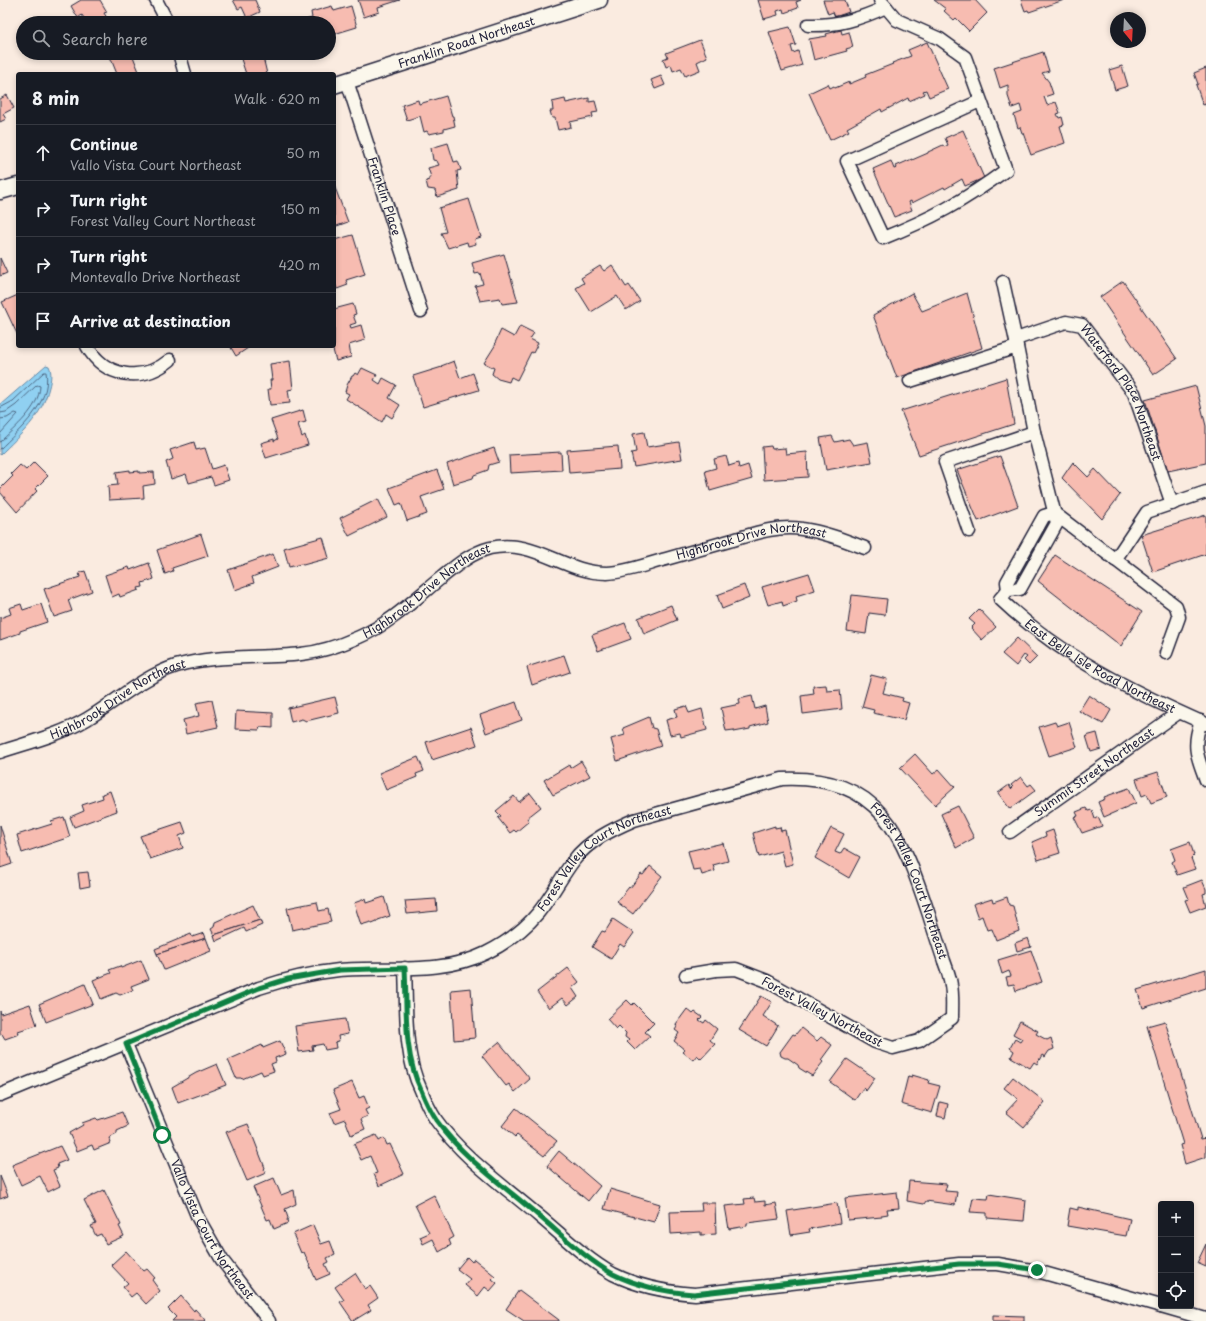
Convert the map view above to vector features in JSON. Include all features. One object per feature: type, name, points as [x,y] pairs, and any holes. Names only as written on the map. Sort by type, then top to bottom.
[{"type":"street","points":[[156,0],[164,16]]},
{"type":"street","name":"Franklin Road Northeast","points":[[340,83],[578,3],[599,0]]},
{"type":"street","points":[[808,25],[829,26],[867,16],[882,2],[898,20],[940,39],[965,57],[1006,170],[974,194],[945,211],[883,238],[847,161],[980,101]]},
{"type":"street","points":[[181,60],[184,72]]},
{"type":"street","name":"Franklin Place","points":[[340,83],[421,311]]},
{"type":"street","points":[[0,192],[16,187]]},
{"type":"street","points":[[1003,282],[1034,432],[1054,513],[1176,606],[1179,617],[1166,653]]},
{"type":"street","name":"Waterford Place Northeast","points":[[910,381],[1016,343],[1066,322],[1082,325],[1134,393],[1172,504]]},
{"type":"street","points":[[88,348],[98,361],[106,366],[118,372],[132,375],[152,372],[170,360]]},
{"type":"street","points":[[969,531],[945,462],[1034,432]]},
{"type":"street","points":[[1115,560],[1147,512],[1206,492]]},
{"type":"street","name":"East Belle Isle Road Northeast","points":[[1054,513],[1044,516],[1007,582],[1004,594],[1059,647],[1091,668],[1178,713],[1203,723]]},
{"type":"street","name":"Highbrook Drive Northeast","points":[[0,752],[70,728],[87,719],[148,677],[176,666],[211,659],[301,654],[321,651],[348,642],[384,624],[461,562],[476,553],[490,548],[508,546],[527,548],[543,553],[578,570],[610,573],[771,529],[801,528],[830,535],[865,548]]},
{"type":"street","name":"Summit Street Northeast","points":[[1010,832],[1178,713]]},
{"type":"street","points":[[1203,723],[1196,736],[1195,745],[1206,780]]},
{"type":"street","name":"Forest Valley Court Northeast","points":[[0,1094],[126,1044],[259,988],[288,979],[340,970],[440,966],[463,962],[484,954],[507,942],[522,929],[538,913],[575,859],[595,841],[618,827],[634,820],[782,779],[806,778],[829,782],[851,791],[871,804],[885,817],[898,835],[921,890],[951,984],[952,1018]]},
{"type":"street","points":[[405,968],[408,1037],[411,1057],[420,1088],[435,1119],[470,1157],[585,1256],[612,1273],[631,1282],[671,1292],[694,1294],[959,1264],[998,1264],[1037,1270],[1158,1305]]},
{"type":"street","name":"Forest Valley Northeast","points":[[686,975],[716,970],[736,970],[767,981],[875,1042],[893,1048],[919,1042],[952,1018]]},
{"type":"street","name":"Vallo Vista Court Northeast","points":[[126,1044],[198,1218],[222,1260],[269,1321]]},
{"type":"street","points":[[1171,1309],[1206,1319]]},
{"type":"water","points":[[46,365],[50,368],[51,379],[46,398],[30,424],[0,455],[0,405]]},
{"type":"building","points":[[81,0],[100,0],[107,12],[104,13],[106,16],[77,16],[71,6]]},
{"type":"building","points":[[233,0],[255,0],[260,12],[251,16],[246,16],[242,7],[238,9]]},
{"type":"building","points":[[358,0],[400,0],[378,7],[379,12],[364,17]]},
{"type":"building","points":[[758,0],[801,0],[796,2],[798,8],[784,13],[783,9],[777,11],[778,15],[764,19]]},
{"type":"building","points":[[823,0],[845,0],[849,12],[835,17],[833,12],[828,14]]},
{"type":"building","points":[[934,0],[975,0],[987,13],[969,31],[956,18],[954,20],[944,11],[946,9]]},
{"type":"building","points":[[1021,0],[1064,0],[1029,12],[1028,10],[1025,11]]},
{"type":"building","points":[[332,6],[334,11],[351,6],[357,27],[336,33],[336,16],[312,16],[311,12]]},
{"type":"building","points":[[790,27],[796,45],[791,46],[793,53],[798,51],[802,65],[782,71],[769,32]]},
{"type":"building","points":[[841,30],[842,34],[849,32],[853,47],[846,49],[847,51],[814,60],[809,39],[827,36],[826,34]]},
{"type":"building","points":[[700,40],[707,57],[697,62],[700,70],[685,76],[681,68],[673,71],[671,65],[666,67],[663,59],[668,57],[666,53]]},
{"type":"building","points":[[927,42],[948,89],[929,97],[926,90],[923,91],[925,94],[909,101],[908,98],[882,112],[881,109],[847,128],[849,131],[830,140],[809,93],[828,84],[830,88],[834,86],[835,88],[866,77],[865,75],[911,56],[908,50]]},
{"type":"building","points":[[1043,52],[1049,71],[1042,73],[1049,82],[1053,94],[1044,97],[1047,105],[1056,102],[1060,113],[1057,114],[1059,118],[1062,117],[1064,125],[1060,126],[1065,143],[1031,155],[1023,133],[1020,127],[1018,128],[1014,115],[1022,112],[1020,105],[1012,108],[1008,96],[1008,85],[1000,88],[994,68]]},
{"type":"building","points":[[111,60],[134,60],[139,72],[116,72]]},
{"type":"building","points":[[241,60],[264,60],[267,72],[245,72]]},
{"type":"building","points":[[1122,66],[1128,86],[1115,90],[1109,70]]},
{"type":"building","points":[[1206,68],[1206,106],[1205,104],[1203,105],[1196,85],[1198,84],[1194,73]]},
{"type":"building","points":[[661,76],[665,85],[655,89],[651,80]]},
{"type":"building","points":[[7,95],[14,108],[3,114],[6,119],[0,122],[0,99]]},
{"type":"building","points":[[446,96],[455,126],[444,129],[444,131],[429,134],[427,131],[424,132],[420,116],[407,120],[402,105],[418,100],[419,104]]},
{"type":"building","points":[[589,98],[589,102],[595,101],[598,112],[592,113],[593,117],[570,122],[571,127],[558,130],[555,118],[552,118],[550,111],[553,111],[552,102],[565,99],[566,103]]},
{"type":"building","points":[[963,130],[984,178],[965,186],[962,179],[945,189],[944,187],[912,203],[911,201],[909,202],[912,210],[894,217],[873,169],[891,161],[894,169],[897,168],[896,166],[943,145],[944,147],[948,145],[945,138]]},
{"type":"building","points":[[448,143],[454,162],[458,161],[461,170],[457,171],[459,190],[437,197],[435,190],[428,189],[426,181],[429,180],[429,177],[431,177],[428,168],[439,165],[437,161],[433,160],[431,148]]},
{"type":"building","points":[[336,190],[348,222],[336,226]]},
{"type":"building","points":[[469,199],[481,237],[475,239],[476,244],[468,246],[467,242],[448,248],[441,233],[446,232],[439,208]]},
{"type":"building","points":[[353,235],[365,274],[346,280],[348,285],[337,289],[336,286],[336,239]]},
{"type":"building","points":[[504,254],[518,302],[502,304],[500,298],[480,301],[475,286],[483,284],[480,273],[475,274],[472,263]]},
{"type":"building","points":[[0,258],[7,273],[0,276]]},
{"type":"building","points":[[612,265],[626,287],[629,285],[640,301],[626,310],[617,296],[591,312],[576,288],[584,283],[581,278],[600,266],[604,271]]},
{"type":"building","points":[[1123,281],[1177,359],[1153,375],[1100,297]]},
{"type":"building","points":[[912,293],[922,311],[967,293],[982,348],[897,378],[873,315]]},
{"type":"building","points":[[16,296],[16,332],[2,302]]},
{"type":"building","points":[[353,304],[356,314],[353,315],[356,323],[350,325],[351,328],[361,325],[365,340],[349,345],[351,357],[336,361],[333,348],[336,348],[336,308]]},
{"type":"building","points":[[520,326],[534,333],[530,339],[538,343],[533,353],[531,352],[517,380],[511,377],[509,382],[498,379],[492,374],[494,368],[484,363],[496,344],[495,343],[501,330],[514,337]]},
{"type":"building","points":[[231,348],[248,348],[236,356]]},
{"type":"building","points":[[290,361],[293,389],[288,390],[290,403],[270,405],[268,389],[271,389],[270,380],[272,380],[270,364]]},
{"type":"building","points":[[454,361],[460,378],[473,373],[479,390],[423,407],[413,376],[442,367],[441,366]]},
{"type":"building","points":[[362,368],[377,375],[374,380],[380,384],[383,378],[396,385],[389,398],[400,405],[392,418],[386,414],[382,422],[346,399],[349,394],[345,392],[347,385],[352,376],[355,373],[358,375]]},
{"type":"building","points":[[1006,378],[1014,424],[919,455],[901,411]]},
{"type":"building","points":[[1196,386],[1206,426],[1206,463],[1168,471],[1145,400]]},
{"type":"building","points":[[303,410],[306,422],[298,424],[302,437],[305,435],[308,445],[266,458],[261,443],[278,439],[271,420]]},
{"type":"building","points":[[644,432],[647,447],[679,442],[682,459],[634,467],[631,453],[636,452],[633,434]]},
{"type":"building","points":[[832,436],[835,442],[849,439],[853,445],[868,442],[872,462],[826,470],[820,438]]},
{"type":"building","points":[[194,442],[196,450],[205,448],[212,469],[224,465],[229,480],[214,485],[211,477],[189,483],[186,474],[171,479],[166,462],[173,459],[170,450]]},
{"type":"building","points":[[618,446],[620,469],[569,473],[567,450]]},
{"type":"building","points":[[771,446],[772,449],[785,448],[786,454],[807,452],[808,477],[764,480],[762,447]]},
{"type":"building","points":[[494,448],[499,462],[489,465],[488,470],[474,475],[473,478],[453,484],[447,464]]},
{"type":"building","points":[[561,452],[562,470],[510,473],[509,455]]},
{"type":"building","points":[[726,456],[729,466],[738,463],[739,468],[748,465],[752,479],[710,491],[705,471],[716,468],[714,459]]},
{"type":"building","points":[[1000,456],[1018,506],[978,521],[957,470]]},
{"type":"building","points":[[34,462],[48,476],[35,489],[37,491],[17,512],[0,492],[0,489],[13,476],[11,474],[20,465],[26,470]]},
{"type":"building","points":[[1073,462],[1088,477],[1095,469],[1120,495],[1102,519],[1062,478]]},
{"type":"building","points":[[130,470],[130,472],[139,471],[139,473],[154,472],[155,484],[143,486],[144,498],[109,500],[108,486],[118,485],[116,472]]},
{"type":"building","points":[[437,470],[444,489],[421,497],[427,514],[407,521],[401,503],[396,505],[389,488]]},
{"type":"building","points":[[378,499],[387,517],[349,536],[340,518]]},
{"type":"building","points":[[1206,515],[1206,554],[1153,572],[1141,535]]},
{"type":"building","points":[[201,534],[208,556],[172,568],[173,571],[165,574],[157,550]]},
{"type":"building","points":[[323,537],[329,558],[289,567],[284,548]]},
{"type":"building","points":[[273,554],[278,567],[252,577],[254,583],[235,590],[228,570]]},
{"type":"building","points":[[1055,555],[1142,612],[1121,646],[1038,581]]},
{"type":"building","points":[[149,563],[154,579],[142,583],[143,587],[138,588],[139,590],[120,597],[119,594],[112,597],[105,575],[129,567],[130,570]]},
{"type":"building","points":[[85,571],[92,591],[68,600],[72,611],[54,617],[44,589],[80,577],[79,573]]},
{"type":"building","points":[[809,573],[815,590],[796,596],[797,601],[783,606],[782,601],[768,605],[762,587]]},
{"type":"building","points":[[744,585],[749,598],[722,609],[717,595]]},
{"type":"building","points":[[852,595],[887,599],[885,615],[869,613],[866,634],[847,631]]},
{"type":"building","points":[[21,604],[23,610],[41,604],[47,622],[20,631],[20,633],[0,640],[0,618],[11,614],[9,608]]},
{"type":"building","points":[[671,605],[677,620],[644,634],[638,618]]},
{"type":"building","points":[[979,609],[996,627],[982,640],[971,628],[975,624],[969,619]]},
{"type":"building","points":[[625,623],[631,639],[598,651],[592,635]]},
{"type":"building","points":[[1017,638],[1037,657],[1029,665],[1024,660],[1027,657],[1024,655],[1016,666],[1002,654]]},
{"type":"building","points":[[564,655],[570,672],[532,685],[527,667]]},
{"type":"building","points":[[871,675],[887,679],[883,693],[903,698],[902,701],[909,703],[904,720],[873,713],[874,710],[862,707]]},
{"type":"building","points":[[826,685],[827,691],[840,690],[842,709],[803,714],[801,696],[814,694],[813,686]]},
{"type":"building","points":[[1089,695],[1111,710],[1103,724],[1079,711]]},
{"type":"building","points":[[752,696],[755,709],[765,706],[768,722],[750,727],[750,729],[734,732],[734,730],[726,731],[721,708],[740,704],[739,699]]},
{"type":"building","points":[[335,697],[339,713],[306,721],[302,719],[291,722],[288,708]]},
{"type":"building","points":[[212,700],[218,727],[186,734],[183,720],[199,716],[196,703]]},
{"type":"building","points":[[516,702],[522,720],[486,733],[480,715]]},
{"type":"building","points":[[686,706],[689,713],[702,709],[707,730],[681,737],[680,733],[670,735],[666,720],[677,717],[675,709]]},
{"type":"building","points":[[236,711],[273,713],[273,728],[260,727],[259,730],[235,729]]},
{"type":"building","points":[[649,717],[652,728],[656,729],[661,746],[617,761],[611,739],[625,735],[623,728]]},
{"type":"building","points":[[1055,722],[1057,726],[1069,722],[1077,747],[1049,756],[1039,727]]},
{"type":"building","points":[[471,727],[477,745],[432,760],[426,742]]},
{"type":"building","points":[[1097,733],[1101,749],[1091,752],[1086,736]]},
{"type":"building","points":[[915,754],[933,774],[939,769],[955,787],[935,805],[900,768]]},
{"type":"building","points":[[418,757],[424,771],[416,774],[417,777],[386,790],[379,773]]},
{"type":"building","points":[[581,761],[590,776],[553,795],[544,780],[569,765],[570,768]]},
{"type":"building","points":[[1158,772],[1167,797],[1151,803],[1147,794],[1142,796],[1136,779]]},
{"type":"building","points":[[1021,777],[1028,786],[1031,784],[1036,790],[1010,809],[998,793],[1009,785],[1011,789],[1013,787],[1011,785]]},
{"type":"building","points":[[1129,788],[1136,803],[1104,817],[1098,802],[1105,799],[1104,797]]},
{"type":"building","points":[[110,791],[117,811],[74,827],[70,817],[84,811],[82,805],[103,798],[102,794]]},
{"type":"building","points":[[530,793],[541,807],[527,818],[529,821],[516,832],[514,830],[510,833],[498,818],[501,816],[496,811],[514,796],[519,802]]},
{"type":"building","points":[[958,806],[974,838],[956,848],[941,814]]},
{"type":"building","points":[[1086,808],[1088,811],[1092,810],[1095,819],[1098,817],[1102,826],[1082,833],[1074,817],[1078,816],[1076,812]]},
{"type":"building","points":[[64,817],[70,837],[22,853],[17,835],[52,824],[51,821]]},
{"type":"building","points":[[182,822],[186,833],[179,836],[183,848],[150,859],[140,836]]},
{"type":"building","points":[[0,825],[12,864],[0,868]]},
{"type":"building","points":[[775,826],[775,828],[780,827],[781,831],[785,830],[793,864],[785,866],[781,851],[759,857],[753,833]]},
{"type":"building","points":[[831,828],[844,834],[835,852],[840,854],[844,848],[860,857],[849,878],[815,858]]},
{"type":"building","points":[[1053,830],[1060,853],[1038,860],[1032,842],[1046,836],[1045,833]]},
{"type":"building","points":[[1190,842],[1194,855],[1191,858],[1195,869],[1177,875],[1172,862],[1175,860],[1171,849]]},
{"type":"building","points":[[723,843],[728,861],[713,865],[715,871],[702,875],[700,869],[693,870],[688,851]]},
{"type":"building","points":[[650,866],[662,876],[633,914],[617,902],[629,887],[630,888],[641,874],[643,875]]},
{"type":"building","points":[[88,872],[90,886],[80,888],[78,873]]},
{"type":"building","points":[[1202,880],[1206,889],[1206,893],[1203,894],[1206,906],[1190,912],[1185,900],[1189,899],[1184,887]]},
{"type":"building","points":[[384,897],[390,916],[378,920],[372,924],[371,922],[361,925],[354,903],[365,899],[366,903]]},
{"type":"building","points":[[1007,897],[1009,905],[1013,906],[1019,931],[996,940],[992,929],[987,930],[982,916],[978,918],[973,904],[992,898],[993,902]]},
{"type":"building","points":[[436,899],[437,911],[407,914],[405,901]]},
{"type":"building","points":[[317,902],[319,911],[328,909],[331,922],[292,930],[287,908]]},
{"type":"building","points":[[253,905],[260,920],[214,935],[211,929],[214,927],[215,922]]},
{"type":"building","points":[[613,919],[634,933],[624,947],[620,944],[611,959],[592,947],[602,931],[605,932]]},
{"type":"building","points":[[260,920],[262,925],[246,932],[244,928],[216,941],[214,935]]},
{"type":"building","points":[[204,933],[206,938],[157,954],[155,949],[191,934],[192,937]]},
{"type":"building","points":[[206,938],[211,951],[164,970],[157,954]]},
{"type":"building","points":[[1028,938],[1031,947],[1017,951],[1015,943]]},
{"type":"building","points":[[1031,950],[1042,982],[1016,991],[1014,984],[1008,985],[1006,977],[1011,976],[1009,971],[1002,974],[998,960]]},
{"type":"building","points":[[141,960],[149,979],[131,986],[133,990],[120,995],[116,993],[101,999],[93,980],[111,973],[109,970],[120,966],[121,968]]},
{"type":"building","points":[[568,968],[579,982],[572,988],[578,997],[568,1005],[562,998],[549,1008],[537,992]]},
{"type":"building","points":[[1206,969],[1206,988],[1143,1008],[1137,990]]},
{"type":"building","points":[[85,984],[93,1004],[46,1022],[39,1004]]},
{"type":"building","points":[[471,988],[475,1038],[454,1040],[451,990]]},
{"type":"building","points":[[761,996],[772,1002],[763,1016],[778,1026],[766,1046],[739,1030]]},
{"type":"building","points":[[627,1000],[632,1005],[634,1003],[654,1023],[645,1032],[650,1036],[635,1050],[627,1042],[629,1040],[625,1037],[626,1033],[619,1026],[616,1029],[607,1019]]},
{"type":"building","points":[[30,1004],[37,1025],[18,1031],[19,1034],[5,1039],[2,1034],[0,1035],[0,1011],[1,1014]]},
{"type":"building","points":[[687,1009],[693,1014],[695,1012],[702,1017],[699,1020],[704,1023],[706,1020],[717,1029],[710,1040],[715,1044],[701,1059],[697,1055],[693,1060],[683,1052],[685,1050],[674,1041],[679,1033],[675,1030],[677,1027],[676,1024]]},
{"type":"building","points":[[345,1019],[348,1034],[338,1036],[339,1041],[335,1042],[336,1048],[325,1050],[323,1044],[312,1046],[313,1050],[299,1052],[295,1026]]},
{"type":"building","points":[[1020,1021],[1038,1031],[1036,1034],[1047,1040],[1051,1038],[1054,1049],[1049,1051],[1045,1057],[1042,1055],[1037,1064],[1034,1062],[1030,1068],[1011,1057],[1014,1051],[1010,1048],[1015,1039],[1020,1042],[1022,1039],[1013,1034]]},
{"type":"building","points":[[1165,1021],[1201,1139],[1206,1138],[1206,1157],[1185,1164],[1180,1145],[1183,1144],[1147,1026]]},
{"type":"building","points":[[801,1028],[817,1041],[821,1037],[832,1045],[821,1060],[823,1062],[812,1076],[799,1068],[798,1065],[788,1058],[781,1056],[780,1052],[793,1034],[795,1035]]},
{"type":"building","points":[[280,1041],[286,1054],[275,1058],[276,1062],[271,1064],[274,1071],[263,1075],[261,1071],[242,1079],[236,1078],[228,1060],[262,1045],[263,1048]]},
{"type":"building","points":[[499,1042],[530,1079],[515,1092],[509,1084],[506,1086],[482,1056]]},
{"type":"building","points":[[847,1059],[875,1078],[866,1091],[863,1088],[855,1100],[830,1082]]},
{"type":"building","points":[[217,1064],[226,1085],[178,1103],[172,1087],[196,1073]]},
{"type":"building","points":[[912,1075],[929,1080],[928,1083],[940,1086],[932,1113],[901,1104],[908,1076],[912,1077]]},
{"type":"building","points":[[1013,1077],[1045,1102],[1024,1127],[1006,1112],[1018,1099],[1004,1088]]},
{"type":"building","points":[[352,1082],[359,1098],[364,1096],[369,1108],[365,1110],[368,1116],[361,1119],[365,1129],[351,1135],[345,1119],[334,1123],[330,1113],[341,1109],[333,1090]]},
{"type":"building","points":[[940,1102],[948,1104],[945,1118],[937,1116]]},
{"type":"building","points":[[516,1108],[557,1141],[544,1156],[517,1135],[515,1137],[502,1126]]},
{"type":"building","points":[[122,1112],[128,1126],[117,1131],[117,1134],[109,1138],[111,1143],[94,1150],[92,1145],[77,1151],[69,1133],[83,1125],[82,1123],[96,1118],[98,1120]]},
{"type":"building","points":[[248,1124],[266,1173],[247,1181],[226,1132]]},
{"type":"building","points":[[376,1135],[379,1141],[384,1138],[387,1145],[390,1144],[404,1174],[379,1186],[374,1174],[377,1173],[370,1156],[361,1160],[354,1144]]},
{"type":"building","points":[[60,1146],[67,1160],[57,1164],[58,1168],[53,1170],[60,1186],[48,1192],[40,1176],[21,1185],[12,1165]]},
{"type":"building","points":[[559,1151],[600,1186],[588,1201],[547,1166]]},
{"type":"building","points":[[0,1176],[8,1196],[0,1199]]},
{"type":"building","points":[[274,1178],[281,1195],[294,1190],[296,1204],[285,1209],[288,1223],[274,1229],[270,1219],[267,1220],[253,1187]]},
{"type":"building","points":[[909,1181],[947,1184],[945,1191],[957,1192],[955,1205],[926,1201],[924,1204],[907,1201]]},
{"type":"building","points":[[610,1189],[660,1204],[654,1222],[604,1209]]},
{"type":"building","points":[[104,1190],[121,1225],[119,1226],[124,1236],[106,1244],[101,1234],[96,1236],[91,1226],[96,1224],[84,1200]]},
{"type":"building","points":[[897,1192],[899,1208],[887,1209],[888,1214],[882,1215],[882,1217],[848,1220],[845,1198]]},
{"type":"building","points":[[989,1194],[1026,1200],[1024,1221],[987,1218],[987,1213],[970,1212],[973,1198],[988,1199]]},
{"type":"building","points":[[434,1195],[454,1237],[449,1240],[451,1245],[439,1252],[433,1239],[423,1244],[420,1237],[429,1233],[415,1205]]},
{"type":"building","points":[[754,1198],[755,1202],[765,1201],[765,1205],[776,1203],[779,1219],[747,1223],[747,1226],[729,1229],[725,1206],[745,1204],[744,1199]]},
{"type":"building","points":[[701,1203],[715,1203],[716,1234],[701,1235],[701,1232],[671,1234],[670,1212],[702,1211]]},
{"type":"building","points":[[837,1203],[840,1223],[809,1229],[810,1232],[791,1235],[787,1211]]},
{"type":"building","points":[[1078,1207],[1130,1219],[1126,1236],[1067,1226],[1070,1208],[1078,1210]]},
{"type":"building","points":[[313,1225],[321,1244],[330,1241],[335,1254],[327,1258],[329,1262],[325,1264],[330,1274],[316,1280],[304,1252],[301,1253],[293,1234]]},
{"type":"building","points":[[1206,1244],[1206,1267],[1197,1263]]},
{"type":"building","points":[[126,1251],[144,1271],[147,1269],[155,1278],[152,1280],[160,1291],[146,1304],[136,1293],[131,1297],[123,1287],[128,1283],[111,1265]]},
{"type":"building","points":[[467,1257],[472,1262],[474,1259],[495,1276],[492,1279],[497,1283],[490,1291],[485,1287],[478,1296],[465,1285],[470,1279],[457,1269]]},
{"type":"building","points":[[355,1273],[365,1289],[370,1286],[378,1298],[368,1305],[371,1310],[353,1321],[340,1302],[344,1300],[335,1287]]},
{"type":"building","points":[[519,1290],[559,1321],[524,1321],[506,1309]]},
{"type":"building","points":[[181,1296],[194,1311],[195,1309],[206,1321],[172,1321],[176,1317],[168,1309]]},
{"type":"building","points":[[993,1315],[1024,1316],[1024,1321],[993,1321]]},
{"type":"route","points":[[162,1135],[126,1044],[259,988],[288,979],[312,973],[340,970],[405,968],[408,1037],[411,1057],[420,1088],[435,1119],[470,1157],[585,1256],[612,1273],[631,1282],[651,1288],[694,1294],[959,1264],[998,1264],[1037,1270]]}]
